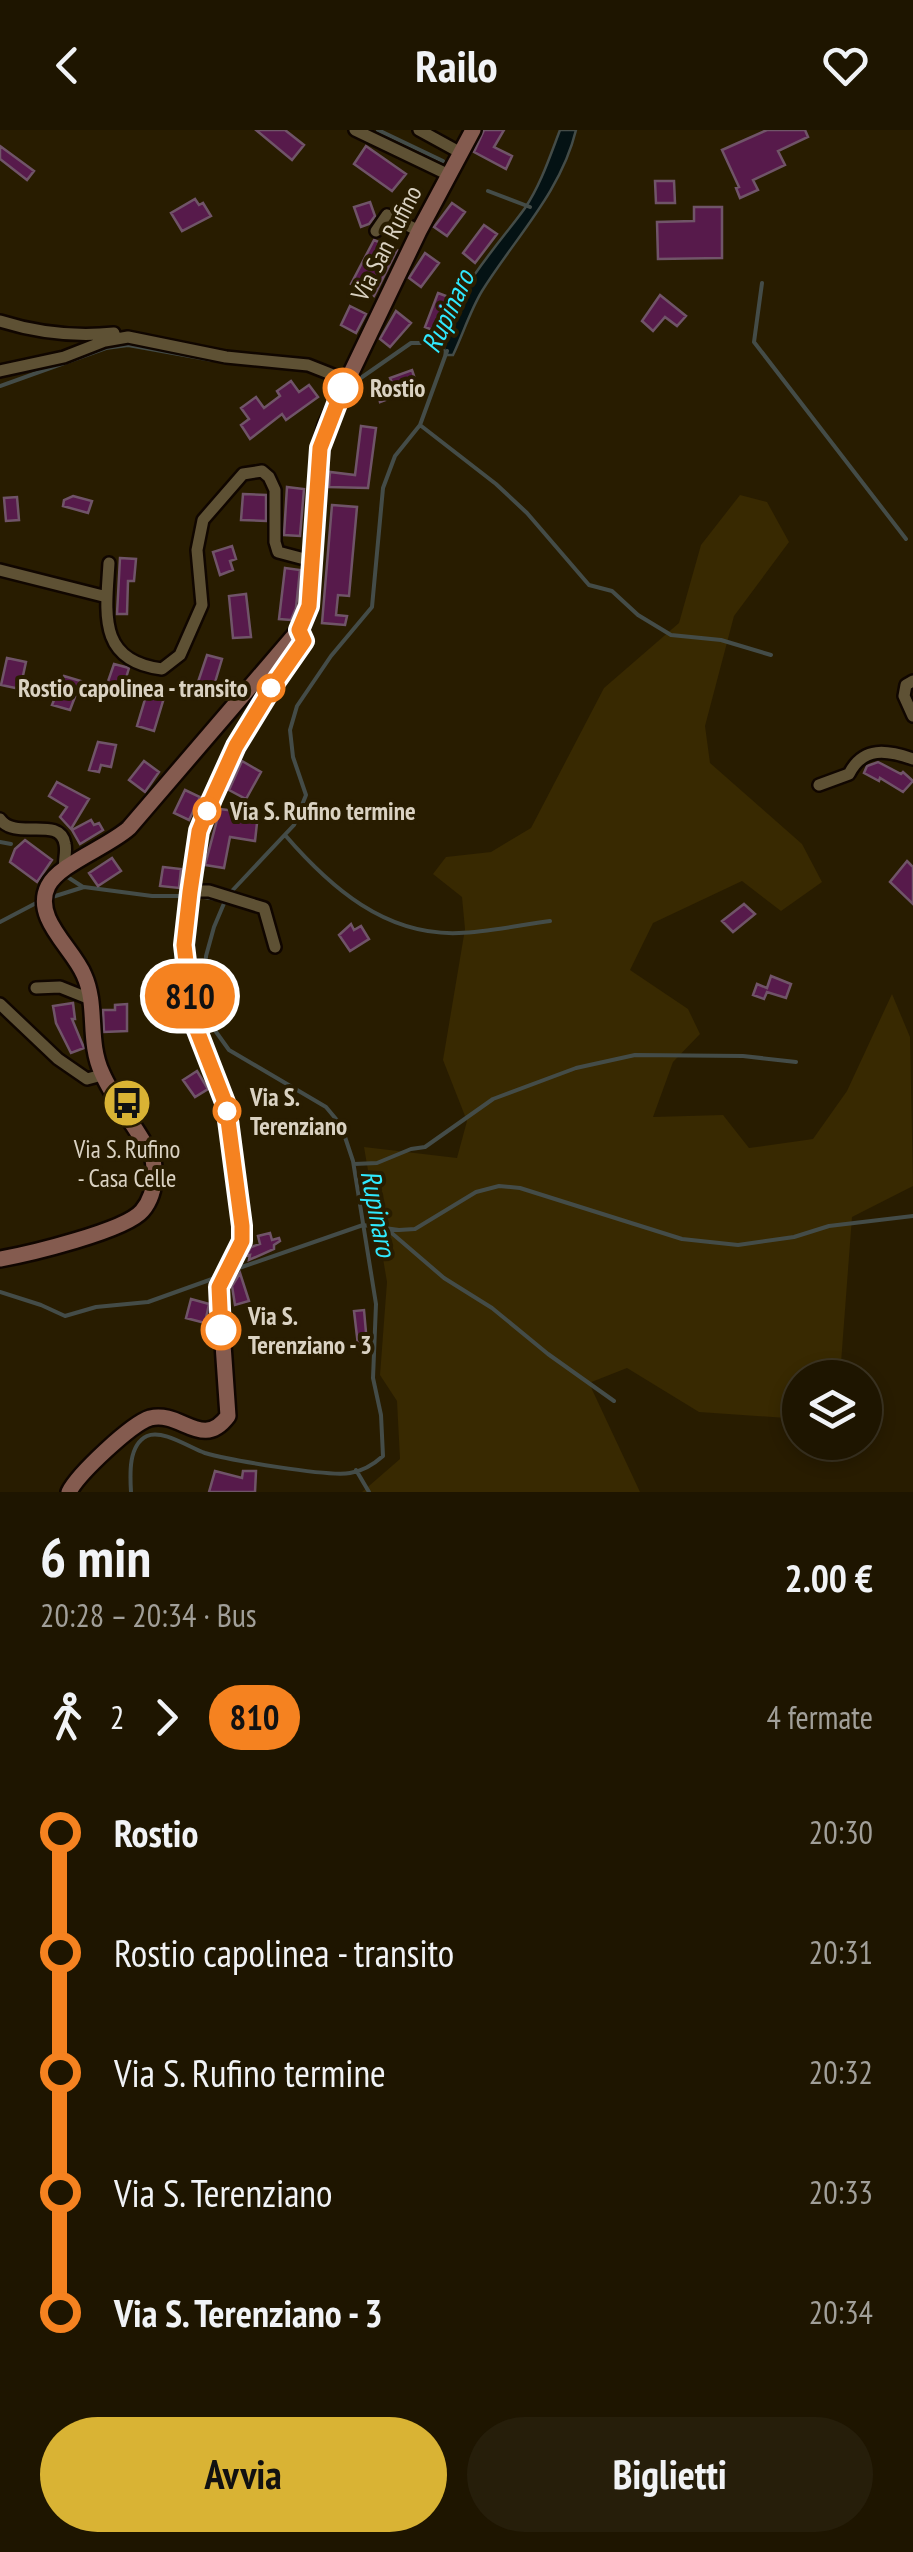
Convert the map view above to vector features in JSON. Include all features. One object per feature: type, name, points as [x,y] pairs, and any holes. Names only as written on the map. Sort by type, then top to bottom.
[{"type":"main road","name":"Via San Rufino","points":[[190,892],[199,831],[236,746],[304,641],[299,630],[309,606],[320,448],[346,380],[473,130]]},
{"type":"main road","points":[[0,1258],[28,1254],[131,1220],[149,1201],[155,1174],[153,1159],[102,1075],[94,1053],[84,972],[50,921],[44,900],[54,877],[115,841],[128,828],[299,630]]},
{"type":"main road","points":[[69,1492],[98,1460],[148,1418],[164,1417],[203,1431],[220,1426],[228,1416],[219,1287],[242,1241],[242,1226],[226,1105],[193,1020],[184,945],[190,892]]},
{"type":"street","points":[[355,130],[449,175]]},
{"type":"street","points":[[419,130],[461,153]]},
{"type":"street","points":[[376,230],[388,215],[420,231]]},
{"type":"street","points":[[0,321],[81,336],[118,332],[226,357],[308,365],[346,380]]},
{"type":"street","points":[[0,371],[64,358],[105,341],[128,337]]},
{"type":"street","points":[[109,563],[106,615],[116,649],[145,667],[162,669],[180,655],[202,605],[197,550],[203,520],[243,474],[262,471],[275,490],[274,542],[278,552],[312,562]]},
{"type":"street","points":[[0,570],[107,597]]},
{"type":"street","points":[[913,681],[906,685],[904,696],[913,716]]},
{"type":"street","points":[[820,785],[849,774],[855,763],[868,755],[888,750],[913,759]]},
{"type":"street","points":[[0,819],[5,827],[15,830],[50,828],[60,833],[65,841],[64,870]]},
{"type":"street","points":[[190,892],[209,891],[264,908],[274,947]]},
{"type":"street","points":[[36,988],[60,987],[90,999]]},
{"type":"street","points":[[0,1004],[58,1059],[87,1079],[102,1075]]},
{"type":"shaded area","points":[[560,130],[576,130],[560,174],[482,291],[453,355],[445,355],[450,318],[460,298],[531,199]]},
{"type":"shaded area","points":[[740,495],[767,502],[789,542],[734,616],[705,726],[710,763],[802,844],[822,882],[781,911],[742,881],[653,923],[630,970],[688,1009],[700,1034],[673,1062],[653,1117],[723,1115],[749,1148],[813,1139],[847,1091],[892,994],[910,1037],[913,1186],[852,1217],[841,1360],[782,1360],[782,1418],[699,1412],[627,1368],[589,1383],[640,1492],[362,1492],[400,1459],[397,1401],[380,1375],[387,1282],[364,1147],[457,1158],[467,1121],[443,1060],[465,929],[462,897],[433,874],[446,857],[491,852],[531,828],[604,688],[679,623],[701,545]]},
{"type":"building","points":[[256,130],[285,130],[304,145],[292,160]]},
{"type":"building","points":[[484,130],[504,130],[494,147],[512,156],[506,169],[474,152]]},
{"type":"building","points":[[767,130],[805,130],[808,137],[778,151],[785,165],[753,180],[758,190],[740,198],[722,150]]},
{"type":"building","points":[[0,146],[34,171],[27,180],[0,159]]},
{"type":"building","points":[[366,146],[406,174],[392,191],[354,164]]},
{"type":"building","points":[[655,181],[674,181],[675,203],[656,203]]},
{"type":"building","points":[[195,199],[199,205],[203,203],[211,216],[182,231],[171,213]]},
{"type":"building","points":[[370,202],[375,216],[361,227],[354,207]]},
{"type":"building","points":[[452,203],[465,212],[447,236],[434,227]]},
{"type":"building","points":[[694,207],[722,207],[722,258],[658,259],[657,222],[694,221]]},
{"type":"building","points":[[484,225],[497,234],[475,263],[463,253]]},
{"type":"building","points":[[374,240],[397,250],[374,296],[351,284]]},
{"type":"building","points":[[425,253],[439,263],[421,287],[409,278]]},
{"type":"building","points":[[438,293],[454,299],[440,333],[425,327]]},
{"type":"building","points":[[660,295],[686,316],[677,326],[665,317],[653,331],[642,321]]},
{"type":"building","points":[[350,306],[366,314],[356,333],[341,325]]},
{"type":"building","points":[[396,311],[411,323],[390,347],[380,339]]},
{"type":"building","points":[[412,370],[418,388],[380,402],[378,393],[394,388],[390,378]]},
{"type":"building","points":[[291,381],[299,392],[309,385],[318,397],[286,420],[282,414],[250,439],[241,425],[249,419],[241,408],[256,397],[264,408]]},
{"type":"building","points":[[361,426],[376,428],[368,488],[329,487],[330,472],[355,475]]},
{"type":"building","points":[[287,487],[304,489],[300,536],[284,535]]},
{"type":"building","points":[[243,494],[266,495],[266,521],[241,520]]},
{"type":"building","points":[[73,496],[92,501],[88,513],[63,506],[64,500]]},
{"type":"building","points":[[17,497],[19,520],[6,521],[4,498]]},
{"type":"building","points":[[332,505],[357,507],[349,596],[338,595],[336,615],[347,616],[345,625],[322,623]]},
{"type":"building","points":[[232,546],[236,559],[230,561],[233,570],[220,575],[213,552]]},
{"type":"building","points":[[120,558],[136,559],[134,581],[128,581],[127,614],[117,614]]},
{"type":"building","points":[[285,568],[300,570],[291,620],[279,619]]},
{"type":"building","points":[[246,594],[251,637],[233,638],[229,596]]},
{"type":"building","points":[[207,655],[222,659],[210,699],[194,694]]},
{"type":"building","points":[[7,658],[26,662],[20,689],[1,685]]},
{"type":"building","points":[[114,664],[129,668],[120,698],[104,693]]},
{"type":"building","points":[[64,676],[81,681],[70,710],[52,705]]},
{"type":"building","points":[[149,686],[166,691],[154,731],[137,726]]},
{"type":"building","points":[[98,742],[116,745],[111,767],[101,765],[99,772],[89,770]]},
{"type":"building","points":[[144,761],[159,772],[145,792],[129,780]]},
{"type":"building","points":[[242,761],[261,772],[246,799],[229,790]]},
{"type":"building","points":[[878,762],[903,772],[913,781],[903,792],[864,773],[867,766]]},
{"type":"building","points":[[57,782],[89,799],[71,829],[60,817],[67,807],[49,796]]},
{"type":"building","points":[[185,790],[200,797],[189,820],[174,813]]},
{"type":"building","points":[[220,809],[258,814],[255,841],[230,837],[224,868],[205,865]]},
{"type":"building","points":[[91,820],[103,830],[80,844],[72,830]]},
{"type":"building","points":[[25,840],[52,860],[37,882],[10,862],[15,849]]},
{"type":"building","points":[[112,858],[121,871],[98,886],[89,873]]},
{"type":"building","points":[[907,861],[913,867],[913,904],[890,882]]},
{"type":"building","points":[[163,867],[181,869],[179,888],[160,886]]},
{"type":"building","points":[[744,904],[755,914],[733,932],[722,921]]},
{"type":"building","points":[[351,924],[354,930],[361,926],[369,939],[350,951],[339,935]]},
{"type":"building","points":[[771,976],[791,984],[786,998],[767,992],[764,999],[753,995],[757,984],[767,988]]},
{"type":"building","points":[[73,1003],[72,1019],[84,1048],[71,1053],[56,1023],[53,1006]]},
{"type":"building","points":[[127,1004],[127,1031],[104,1032],[103,1010]]},
{"type":"building","points":[[197,1071],[208,1089],[195,1097],[183,1080]]},
{"type":"building","points":[[270,1233],[272,1240],[280,1241],[274,1249],[249,1260],[250,1255],[246,1256],[251,1247],[260,1244],[258,1236]]},
{"type":"building","points":[[240,1273],[249,1301],[235,1305],[232,1286]]},
{"type":"building","points":[[191,1299],[209,1304],[205,1323],[186,1318]]},
{"type":"building","points":[[364,1310],[367,1344],[358,1345],[354,1311]]},
{"type":"building","points":[[215,1471],[242,1478],[243,1471],[256,1471],[255,1492],[209,1492]]},
{"type":"waterway","points":[[378,130],[443,161]]},
{"type":"waterway","points":[[488,191],[530,207]]},
{"type":"waterway","points":[[762,283],[754,342],[906,539]]},
{"type":"waterway","points":[[355,382],[411,343],[443,343]]},
{"type":"waterway","points":[[0,386],[106,348],[128,345],[212,360]]},
{"type":"waterway","name":"Rupinaro","points":[[230,893],[294,825],[306,795],[293,757],[290,730],[297,706],[331,656],[372,607],[383,488],[395,456],[420,425],[447,351]]},
{"type":"waterway","points":[[420,425],[527,513],[589,585],[612,591],[638,615],[671,635],[721,640],[771,655]]},
{"type":"waterway","points":[[285,835],[340,890],[383,917],[407,926],[459,933],[550,921]]},
{"type":"waterway","points":[[0,842],[11,844]]},
{"type":"waterway","points":[[66,876],[83,887]]},
{"type":"waterway","points":[[49,898],[84,887],[182,896]]},
{"type":"waterway","points":[[197,896],[217,899]]},
{"type":"waterway","points":[[0,922],[40,901]]},
{"type":"waterway","name":"Rupinaro","points":[[131,1492],[133,1453],[141,1440],[153,1435],[217,1456],[321,1473],[355,1472],[383,1456],[381,1415],[373,1378],[376,1304],[353,1161],[341,1125],[326,1107],[229,1050],[204,1015],[206,956],[225,901]]},
{"type":"waterway","points":[[354,1164],[377,1163],[425,1147],[493,1099],[576,1068],[635,1055],[743,1056],[796,1062]]},
{"type":"waterway","points":[[236,1269],[363,1225],[415,1229],[476,1192],[499,1186],[520,1188],[682,1239],[738,1245],[794,1237],[829,1226],[913,1216]]},
{"type":"waterway","points":[[387,1229],[444,1278],[492,1308],[614,1401]]},
{"type":"waterway","points":[[0,1292],[65,1316],[96,1307],[148,1302],[215,1278]]},
{"type":"waterway","points":[[356,1470],[369,1492]]},
{"type":"bus line","name":"810","points":[[221,1330],[219,1287],[242,1241],[242,1226],[226,1105],[193,1020],[184,945],[190,892],[199,831],[236,746],[304,641],[299,630],[309,606],[320,448],[343,388]]},
{"type":"place","name":"Rostio","points":[[343,388]]},
{"type":"place","name":"Rostio capolinea - transito","points":[[271,688]]},
{"type":"place","name":"Via S. Rufino termine","points":[[207,811]]},
{"type":"place","name":"Via S. Rufino - Casa Celle","points":[[127,1103]]},
{"type":"place","name":"Via S. Terenziano","points":[[227,1111]]},
{"type":"place","name":"Via S. Terenziano - 3","points":[[221,1330]]}]
